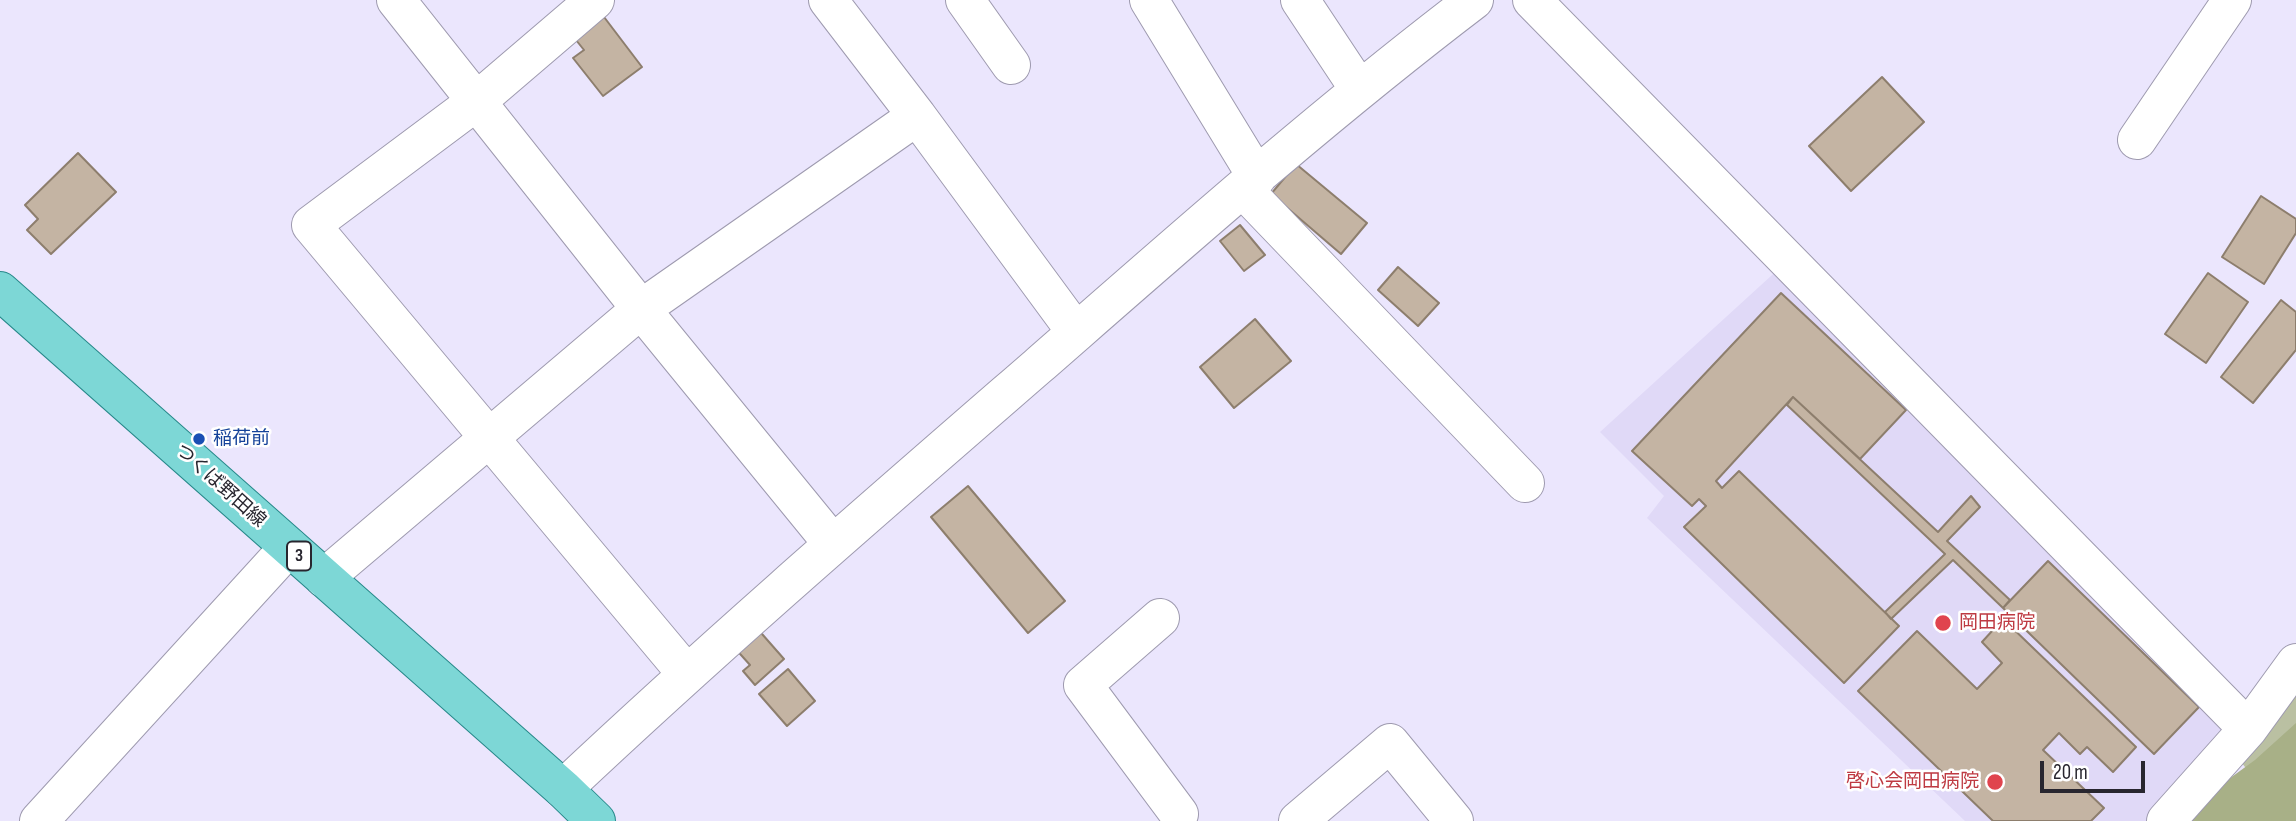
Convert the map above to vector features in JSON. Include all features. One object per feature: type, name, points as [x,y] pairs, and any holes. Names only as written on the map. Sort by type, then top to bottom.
[{"type":"main road","name":"つくば野田線","points":[[0,291],[596,821]]},
{"type":"street","points":[[396,0],[641,309],[833,544]]},
{"type":"street","points":[[595,0],[477,101],[311,225],[686,673]]},
{"type":"street","points":[[828,0],[1076,332]]},
{"type":"street","points":[[965,0],[1011,65]]},
{"type":"street","points":[[1149,0],[1250,183],[1525,483]]},
{"type":"street","points":[[1300,0],[1359,89]]},
{"type":"street","points":[[563,789],[686,673],[1076,332],[1359,89],[1474,0]]},
{"type":"street","points":[[1532,0],[2248,729]]},
{"type":"street","points":[[2137,140],[2232,0]]},
{"type":"street","points":[[324,578],[641,309],[917,116]]},
{"type":"street","points":[[39,821],[289,547]]},
{"type":"street","points":[[1160,618],[1083,685],[1178,819]]},
{"type":"street","points":[[2166,821],[2248,729],[2296,663]]},
{"type":"street","points":[[1298,821],[1390,743],[1454,821]]},
{"type":"shaded area","name":"岡田病院","points":[[1783,265],[2233,728],[2155,821],[1965,821],[1647,518],[1664,496],[1600,432]]},
{"type":"green space","points":[[2296,680],[2296,821],[2287,821],[2238,758]]},
{"type":"green space","points":[[2296,723],[2296,821],[2171,821],[2255,760]]},
{"type":"building","points":[[601,13],[642,67],[603,96],[573,58],[584,50],[572,35]]},
{"type":"building","points":[[1882,77],[1924,122],[1851,191],[1809,146]]},
{"type":"building","points":[[78,153],[116,192],[51,254],[27,230],[38,219],[25,205]]},
{"type":"building","points":[[1296,164],[1367,223],[1341,254],[1271,194]]},
{"type":"building","points":[[2261,196],[2296,219],[2296,233],[2264,284],[2222,257]]},
{"type":"building","points":[[1240,225],[1265,255],[1244,271],[1220,241]]},
{"type":"building","points":[[1398,267],[1439,303],[1418,326],[1378,290]]},
{"type":"building","points":[[2208,273],[2248,302],[2206,363],[2165,334]]},
{"type":"building","points":[[1781,293],[1906,410],[1860,459],[1793,397],[1716,481],[1722,488],[1739,471],[1899,626],[1844,683],[1684,527],[1706,506],[1699,499],[1692,506],[1632,451]]},
{"type":"building","points":[[2281,300],[2296,312],[2296,350],[2253,403],[2221,377]]},
{"type":"building","points":[[1255,319],[1291,361],[1234,408],[1200,367]]},
{"type":"building","points":[[1793,397],[1938,532],[1971,496],[1980,507],[1947,541],[2010,600],[2003,608],[1953,560],[1891,619],[1885,612],[1945,554],[1787,405]]},
{"type":"building","points":[[968,486],[1065,601],[1028,633],[931,517]]},
{"type":"building","points":[[2048,561],[2199,707],[2154,754],[2003,608]]},
{"type":"building","points":[[2003,619],[2136,747],[2113,772],[2087,747],[2080,754],[2059,733],[2043,750],[2104,808],[2091,821],[1993,821],[1858,691],[1917,631],[1977,689],[2002,663],[1982,642]]},
{"type":"building","points":[[755,626],[784,659],[755,685],[743,671],[750,665],[733,646]]},
{"type":"building","points":[[788,669],[815,701],[787,726],[759,694]]},
{"type":"place","name":"稲荷前","points":[[199,439]]},
{"type":"place","name":"岡田病院","points":[[1943,623]]},
{"type":"place","name":"啓心会岡田病院","points":[[1995,782]]}]
